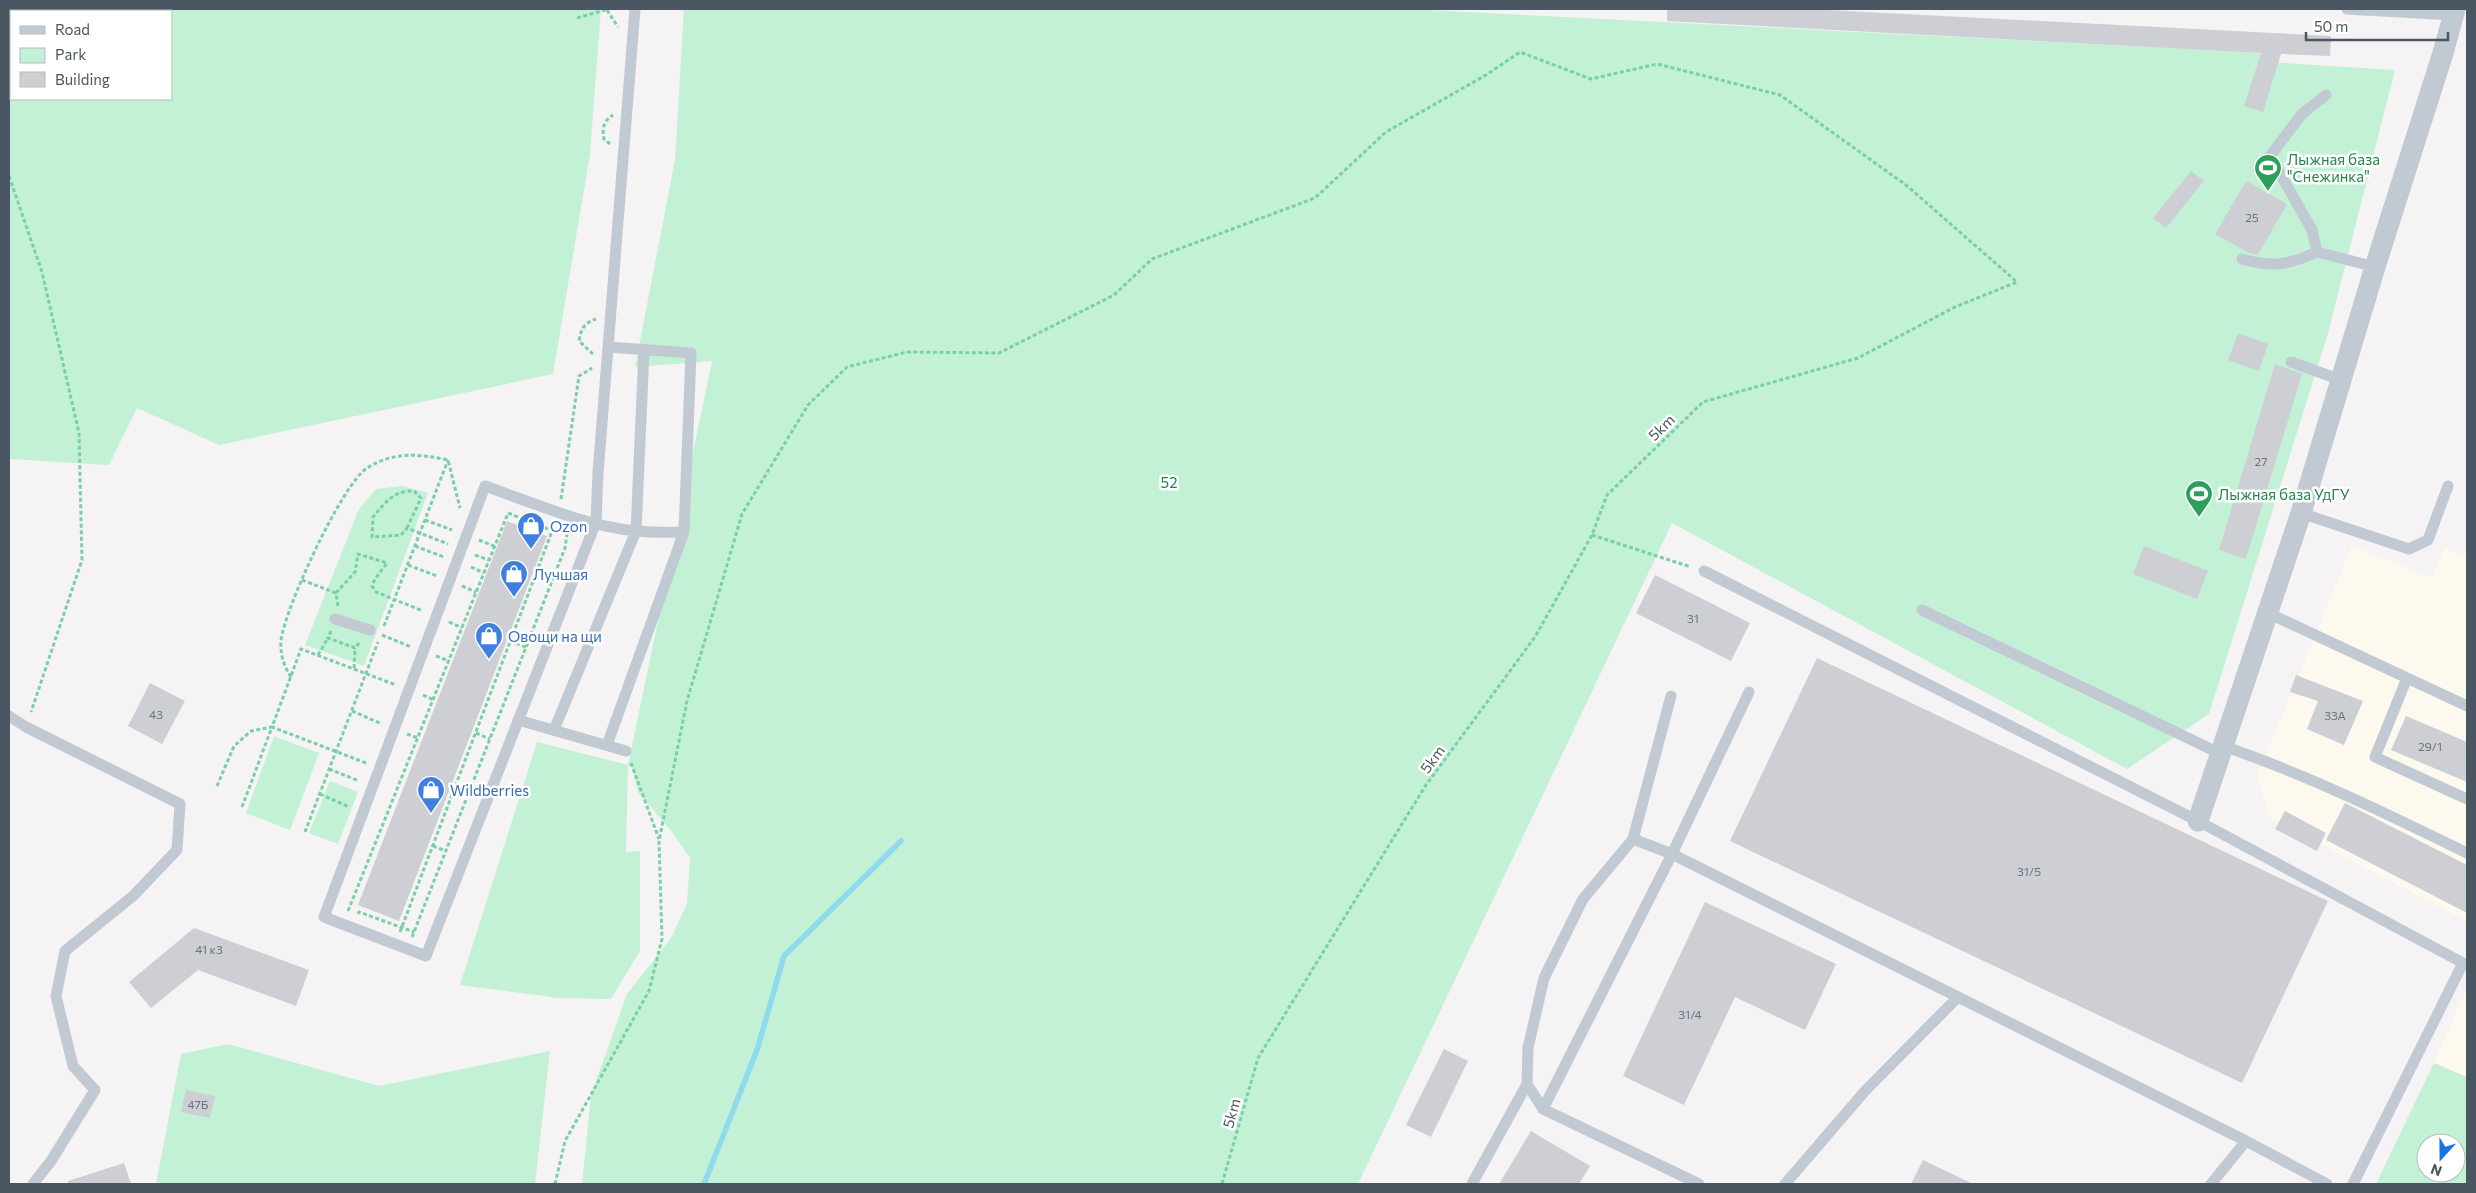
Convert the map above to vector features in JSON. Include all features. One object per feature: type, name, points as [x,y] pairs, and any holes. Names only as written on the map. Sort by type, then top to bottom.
[{"type":"street","points":[[2198,821],[2301,513],[2454,12]]},
{"type":"lane","points":[[635,9],[598,473],[596,522],[426,956],[396,940],[324,917],[485,486],[558,517],[596,522],[636,531],[684,532]]},
{"type":"lane","points":[[2347,9],[2454,12]]},
{"type":"lane","points":[[2317,252],[2312,230],[2270,156],[2302,114],[2326,94]]},
{"type":"lane","points":[[2242,259],[2261,264],[2291,263],[2317,252],[2375,267]]},
{"type":"lane","points":[[607,745],[684,532],[691,354],[608,347]]},
{"type":"lane","points":[[554,730],[636,531],[644,351]]},
{"type":"lane","points":[[2291,362],[2341,380]]},
{"type":"lane","points":[[2301,513],[2408,549],[2428,540],[2448,486]]},
{"type":"lane","points":[[1704,571],[2198,821],[2465,964],[2353,1184]]},
{"type":"lane","points":[[1922,610],[2222,750],[2272,763],[2349,796],[2467,853]]},
{"type":"lane","points":[[2268,613],[2467,706]]},
{"type":"lane","points":[[335,619],[370,630]]},
{"type":"lane","points":[[2407,678],[2375,757],[2467,799]]},
{"type":"lane","points":[[1543,1109],[1672,854],[1749,692]]},
{"type":"lane","points":[[1472,1184],[1527,1084],[1528,1048],[1544,978],[1583,900],[1633,839],[1671,696]]},
{"type":"lane","points":[[9,716],[26,727],[180,804],[177,850],[133,896],[66,951],[56,996],[73,1066],[94,1090],[51,1161],[33,1184]]},
{"type":"lane","points":[[518,720],[626,751]]},
{"type":"lane","points":[[1633,839],[1672,854],[2246,1141],[2327,1184]]},
{"type":"lane","points":[[1785,1184],[1865,1091],[1958,997]]},
{"type":"lane","points":[[1527,1084],[1543,1109],[1699,1184]]},
{"type":"lane","points":[[2211,1184],[2246,1141]]},
{"type":"path","points":[[577,18],[607,9],[619,30]]},
{"type":"path","name":"5km","points":[[659,841],[688,701],[742,514],[808,405],[847,367],[908,352],[999,353],[1114,295],[1152,259],[1315,198],[1386,132],[1486,75],[1520,52],[1592,79],[1658,64],[1780,95],[1906,185],[2017,282],[1955,307],[1858,358],[1703,402],[1607,495],[1592,535],[1535,637],[1426,785],[1258,1058],[1222,1184]]},
{"type":"path","points":[[615,147],[604,140],[602,132],[608,118],[618,112],[617,121]]},
{"type":"path","points":[[9,176],[42,272],[79,433],[82,560],[26,727]]},
{"type":"path","points":[[599,358],[579,341],[581,331],[587,322],[602,317]]},
{"type":"path","points":[[558,517],[567,534],[565,548],[414,932],[410,941],[396,940],[558,517],[579,376],[594,366]]},
{"type":"path","points":[[291,677],[283,666],[281,641],[289,615],[309,566],[345,493],[366,468],[403,454],[448,460]]},
{"type":"path","points":[[305,832],[448,460]]},
{"type":"path","points":[[448,460],[467,536]]},
{"type":"path","points":[[404,491],[414,491],[421,498],[407,528],[401,535],[372,537],[372,517],[393,495],[404,491]]},
{"type":"path","points":[[346,916],[508,513],[553,530]]},
{"type":"path","points":[[407,528],[489,560]]},
{"type":"path","points":[[1592,535],[1704,571]]},
{"type":"path","points":[[336,593],[355,572],[358,554],[387,563],[372,586],[376,592],[462,628]]},
{"type":"path","points":[[318,656],[328,638]]},
{"type":"path","points":[[510,641],[526,647]]},
{"type":"path","points":[[354,668],[356,648]]},
{"type":"path","points":[[242,806],[302,649],[434,700]]},
{"type":"path","points":[[217,786],[234,746],[251,731],[272,727],[403,778]]},
{"type":"path","points":[[476,733],[490,739]]},
{"type":"path","points":[[555,1184],[565,1141],[649,991],[662,939],[659,841],[626,751]]},
{"type":"path","points":[[433,846],[446,851]]},
{"type":"path","points":[[359,912],[414,932]]},
{"type":"shaded area","points":[[2352,546],[2432,578],[2444,548],[2467,557],[2467,921],[2270,818],[2257,776]]},
{"type":"shaded area","points":[[2467,988],[2467,1077],[2434,1063]]},
{"type":"green space","points":[[9,9],[601,9],[590,154],[553,374],[219,445],[137,408],[109,465],[9,459]]},
{"type":"green space","name":"52","points":[[684,9],[1408,9],[2246,52],[2266,54],[2266,62],[2395,70],[2328,333],[2209,714],[2127,769],[1672,523],[1358,1184],[582,1184],[591,1095],[627,994],[671,938],[687,904],[690,858],[672,832],[638,792],[632,767],[628,766],[626,852],[640,851],[640,951],[611,999],[559,998],[460,985],[537,742],[628,765],[712,361],[635,367],[675,160]]},
{"type":"green space","points":[[403,486],[428,493],[364,666],[305,645],[359,509],[376,489]]},
{"type":"green space","points":[[274,736],[319,753],[290,830],[246,813]]},
{"type":"green space","points":[[330,781],[358,792],[338,844],[309,833]]},
{"type":"green space","points":[[228,1044],[379,1086],[550,1051],[535,1184],[156,1184],[181,1054]]},
{"type":"green space","points":[[2434,1063],[2467,1077],[2467,1184],[2376,1184]]},
{"type":"building","points":[[1667,9],[1809,9],[2331,36],[2330,56],[2281,54],[2263,112],[2244,106],[2261,53],[1667,21]]},
{"type":"building","points":[[2191,171],[2204,181],[2166,228],[2153,218]]},
{"type":"building","points":[[2246,181],[2287,204],[2258,255],[2249,253],[2215,234]]},
{"type":"building","points":[[2238,333],[2268,344],[2259,371],[2228,360]]},
{"type":"building","points":[[2275,364],[2302,374],[2246,559],[2219,550]]},
{"type":"building","points":[[507,521],[547,536],[399,921],[358,905]]},
{"type":"building","points":[[2144,546],[2208,571],[2197,599],[2133,574]]},
{"type":"building","points":[[1655,575],[1750,623],[1731,661],[1636,613]]},
{"type":"building","points":[[1817,658],[2328,901],[2242,1083],[1730,841]]},
{"type":"building","points":[[2296,675],[2363,701],[2344,745],[2307,729],[2318,701],[2290,692]]},
{"type":"building","points":[[150,683],[185,701],[162,744],[128,726]]},
{"type":"building","points":[[2406,716],[2467,742],[2467,782],[2391,750]]},
{"type":"building","points":[[2345,803],[2467,865],[2467,913],[2326,840]]},
{"type":"building","points":[[2285,811],[2326,833],[2317,851],[2275,829]]},
{"type":"building","points":[[1705,902],[1836,964],[1805,1030],[1735,997],[1684,1105],[1623,1076]]},
{"type":"building","points":[[194,928],[309,970],[296,1006],[198,970],[151,1008],[129,982]]},
{"type":"building","points":[[1444,1049],[1468,1061],[1431,1137],[1406,1125]]},
{"type":"building","points":[[186,1090],[215,1096],[210,1118],[181,1112]]},
{"type":"building","points":[[1531,1131],[1590,1166],[1579,1184],[1499,1184]]},
{"type":"building","points":[[1923,1160],[1973,1184],[1911,1184]]},
{"type":"building","points":[[124,1163],[131,1184],[69,1184],[68,1181]]},
{"type":"waterway","points":[[704,1184],[757,1050],[784,956],[901,841]]},
{"type":"place","name":"Лыжная база \"Снежинка\"","points":[[2268,192]]},
{"type":"place","name":"Лыжная база УдГУ","points":[[2199,518]]},
{"type":"place","name":"Ozon","points":[[531,550]]},
{"type":"place","name":"Лучшая","points":[[514,598]]},
{"type":"place","name":"Овощи на щи","points":[[489,660]]},
{"type":"place","name":"Wildberries","points":[[431,814]]}]
